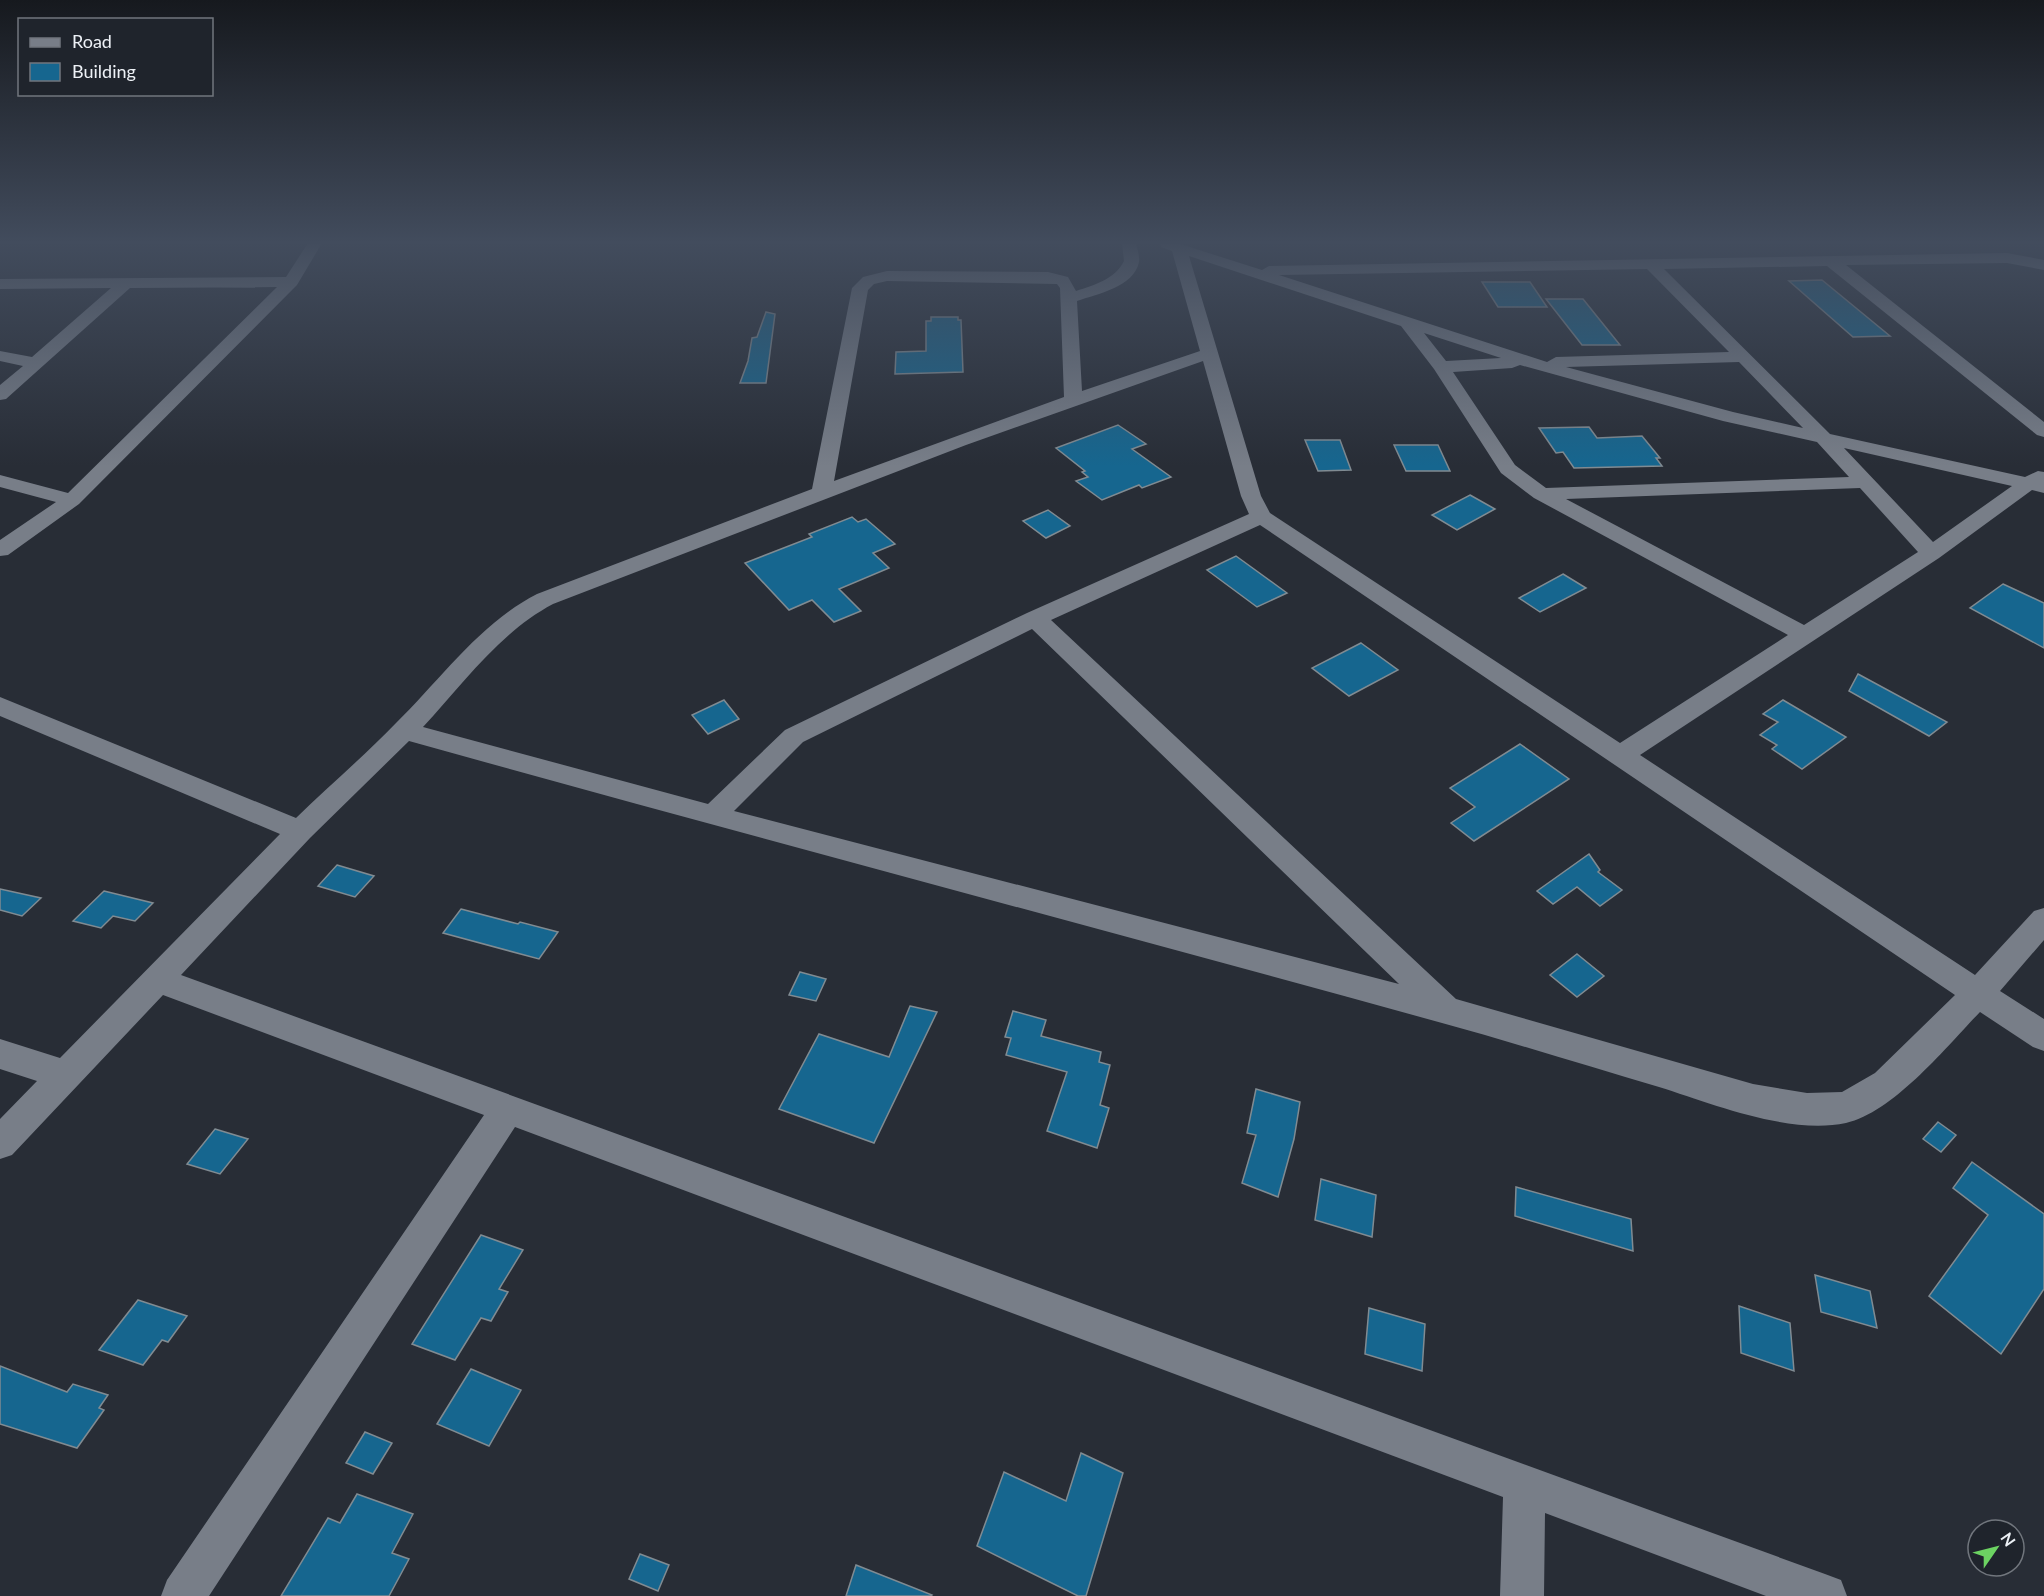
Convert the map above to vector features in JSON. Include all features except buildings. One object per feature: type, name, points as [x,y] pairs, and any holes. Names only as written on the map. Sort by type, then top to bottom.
[{"type":"street","points":[[0,395],[88,317]]},
{"type":"street","points":[[0,550],[72,500],[255,317]]},
{"type":"street","points":[[822,492],[855,317]]},
{"type":"street","points":[[1070,317],[1073,399]]},
{"type":"street","points":[[1206,317],[1210,353],[1251,496],[1261,517],[1622,754],[2044,1036]]},
{"type":"street","points":[[1390,317],[1529,362],[1730,417],[2039,481]]},
{"type":"street","points":[[1703,317],[1823,436],[1931,553]]},
{"type":"street","points":[[1901,317],[2044,432]]},
{"type":"street","points":[[1407,323],[1441,367],[1508,469],[1541,494],[1805,635]]},
{"type":"street","points":[[0,1143],[300,831],[404,731],[503,626],[522,611],[822,492],[1073,399],[1210,353]]},
{"type":"street","points":[[0,356],[37,363]]},
{"type":"street","points":[[1441,367],[1529,362],[1741,357]]},
{"type":"street","points":[[0,481],[72,500]]},
{"type":"street","points":[[1622,754],[2039,481]]},
{"type":"street","points":[[1541,494],[1866,482]]},
{"type":"street","points":[[713,816],[789,739],[1035,618],[1261,517]]},
{"type":"street","points":[[1035,618],[1448,1010]]},
{"type":"street","points":[[0,705],[300,831]]},
{"type":"street","points":[[404,731],[713,816],[1448,1010],[1753,1100],[1807,1109],[1846,1107],[1887,1084],[1978,992],[2044,920]]},
{"type":"street","points":[[159,980],[1825,1596]]},
{"type":"street","points":[[0,1054],[66,1075]]},
{"type":"street","points":[[183,1596],[508,1108]]},
{"type":"street","points":[[1522,1596],[1524,1483]]}]
